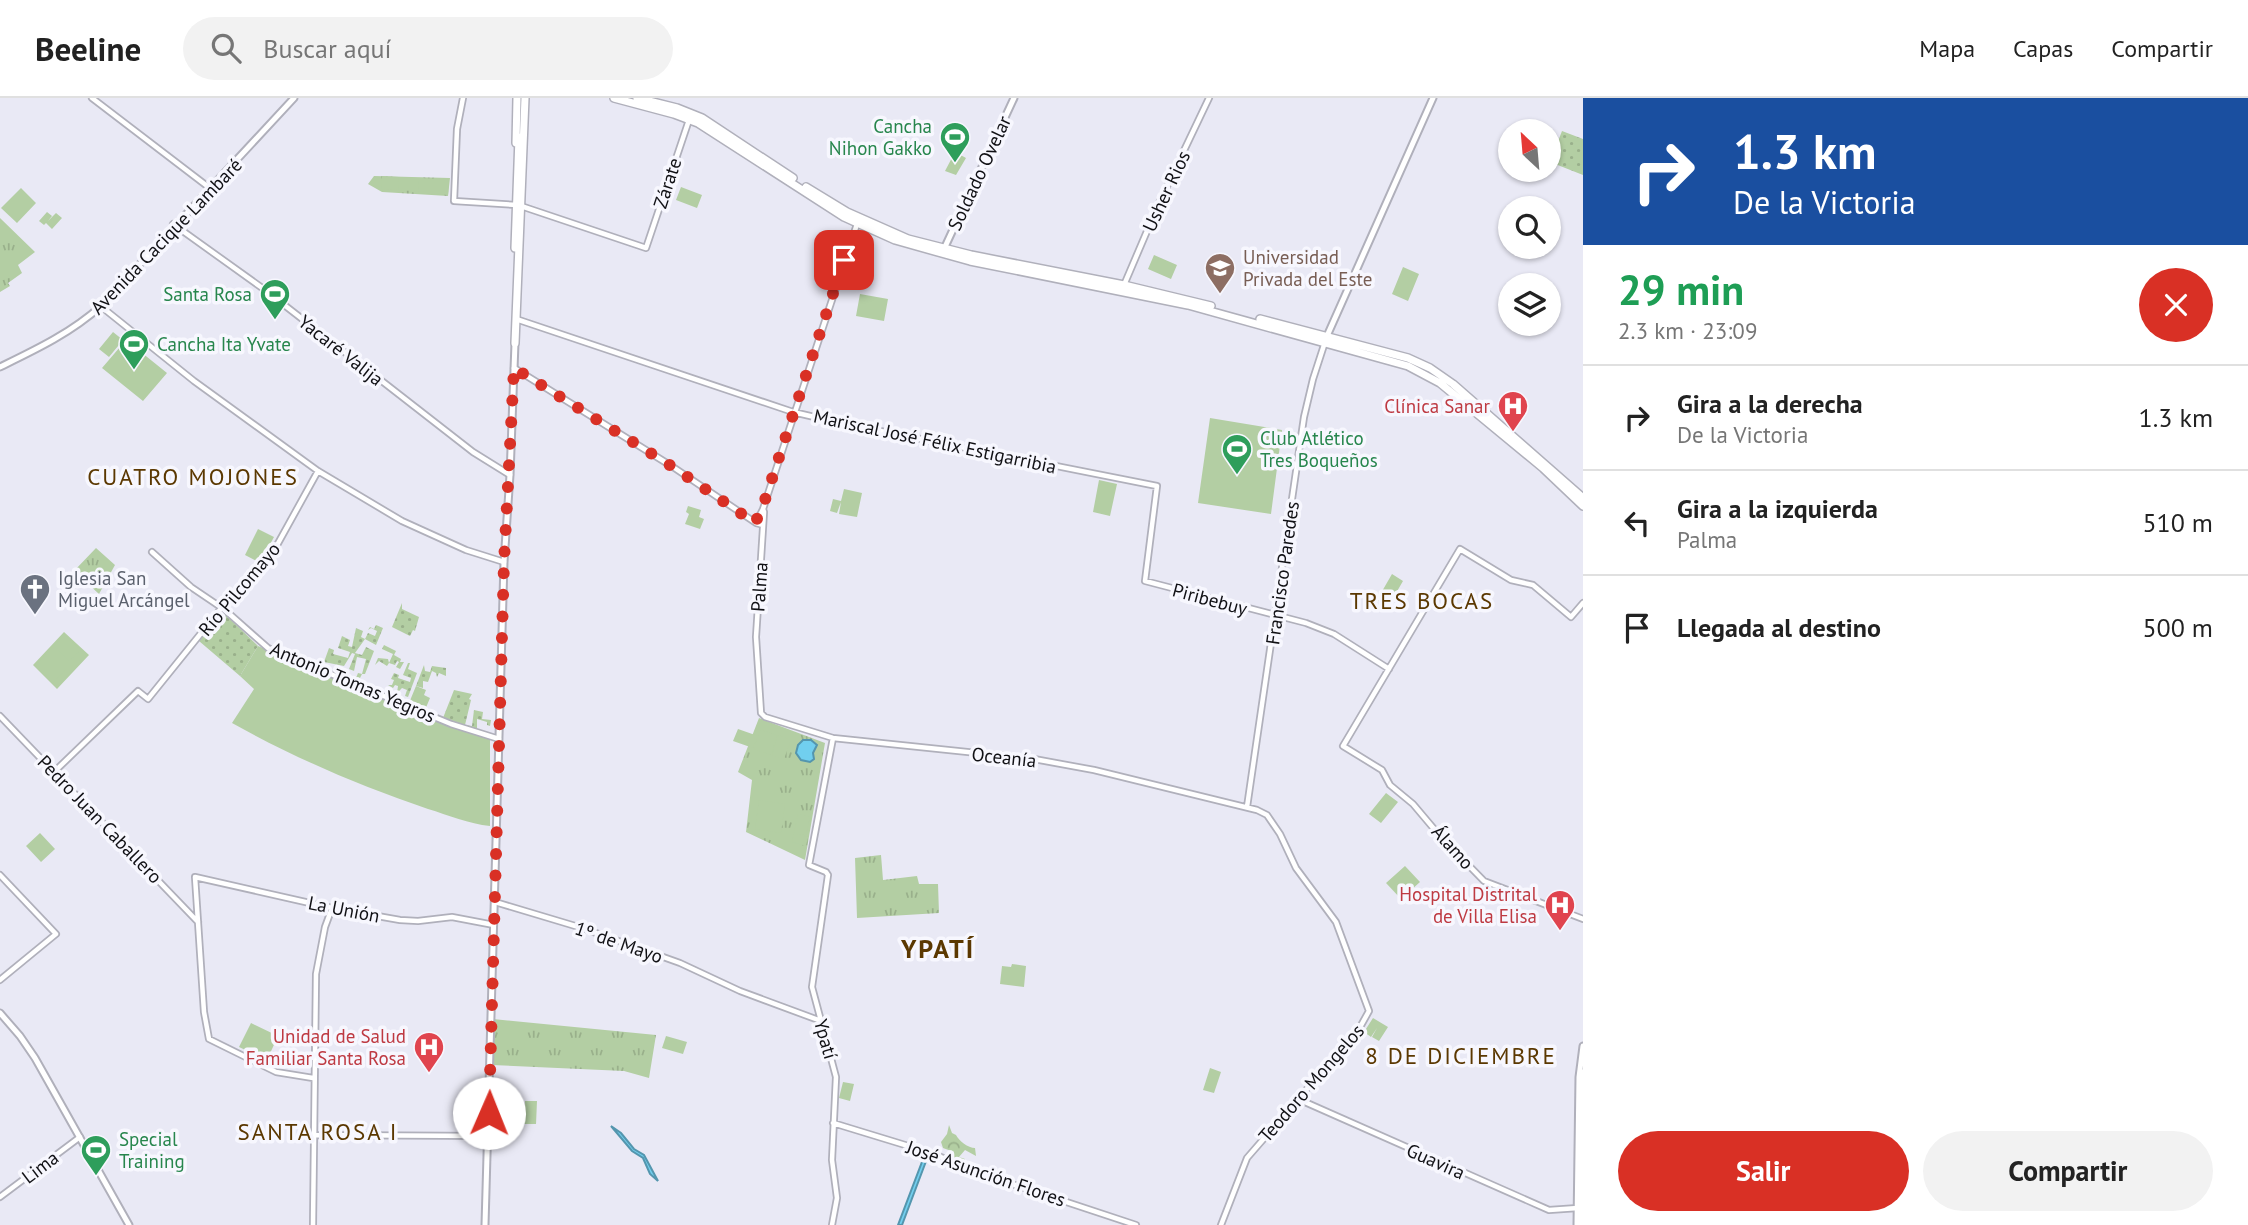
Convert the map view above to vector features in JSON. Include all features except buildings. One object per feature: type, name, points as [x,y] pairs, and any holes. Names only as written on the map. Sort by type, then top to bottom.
[{"type":"highway","points":[[521,162],[523,98]]},
{"type":"highway","points":[[515,343],[523,98]]},
{"type":"highway","points":[[614,98],[689,119],[857,224],[895,240],[1174,302],[1408,358],[1430,368],[1453,384],[1583,498]]},
{"type":"highway","points":[[637,98],[663,101],[702,118],[847,212],[897,236],[943,251],[1124,285],[1326,339],[1425,373],[1543,468],[1583,506]]},
{"type":"highway","points":[[1524,445],[1536,451],[1583,492]]},
{"type":"highway","points":[[1543,468],[1563,495],[1583,512]]},
{"type":"main road","name":"Avenida Cacique Lambaré","points":[[0,366],[76,323],[99,305],[294,98]]},
{"type":"main road","name":"Soldado Ovelar","points":[[943,251],[1014,98]]},
{"type":"main road","points":[[1326,339],[1433,98]]},
{"type":"main road","points":[[485,1225],[504,562],[515,343]]},
{"type":"main road","points":[[0,1013],[34,1057],[128,1225]]},
{"type":"main road","points":[[1579,1225],[1579,1076],[1583,1046]]},
{"type":"main road","points":[[1579,1208],[1583,1072]]},
{"type":"street","points":[[92,98],[209,188]]},
{"type":"street","points":[[463,98],[457,129],[454,201],[518,205]]},
{"type":"street","name":"Usher Rios","points":[[1124,285],[1209,98]]},
{"type":"street","name":"Zárate","points":[[518,205],[646,248],[689,119]]},
{"type":"street","name":"Palma","points":[[761,713],[756,637],[762,509],[857,224]]},
{"type":"street","name":"Yacaré Valija","points":[[175,225],[265,290],[473,452],[510,475]]},
{"type":"street","points":[[99,305],[194,381],[318,471],[402,521],[466,550],[504,562]]},
{"type":"street","name":"Mariscal José Félix Estigarribia","points":[[516,319],[793,412],[1157,486],[1145,581]]},
{"type":"street","name":"Francisco Paredes","points":[[1247,807],[1304,417],[1326,339]]},
{"type":"street","points":[[514,368],[763,526]]},
{"type":"street","name":"Río Pilcomayo","points":[[54,772],[138,691],[148,699],[221,609],[271,556],[318,471]]},
{"type":"street","points":[[755,523],[762,509]]},
{"type":"street","points":[[1389,668],[1460,549],[1511,580],[1532,585],[1571,617],[1583,603]]},
{"type":"street","name":"Antonio Tomas Yegros","points":[[152,552],[268,648],[439,719],[499,739]]},
{"type":"street","name":"Piribebuy","points":[[1145,581],[1306,623],[1334,634],[1389,668]]},
{"type":"street","name":"Álamo","points":[[1389,668],[1343,746],[1382,770],[1390,785],[1413,804],[1440,836],[1485,881],[1583,919]]},
{"type":"street","name":"Oceanía","points":[[761,713],[765,717],[833,738],[1042,760],[1113,774],[1247,807]]},
{"type":"street","name":"Pedro Juan Caballero","points":[[0,716],[198,923]]},
{"type":"street","name":"Ypatí","points":[[832,1225],[837,1198],[832,1160],[836,1077],[812,987],[828,875],[809,865],[833,738]]},
{"type":"street","name":"Teodoro Mongelos","points":[[1221,1225],[1247,1158],[1359,1029],[1370,1011],[1336,922],[1296,868],[1280,834],[1267,815],[1247,807]]},
{"type":"street","points":[[0,875],[56,934],[0,980]]},
{"type":"street","name":"Pedro Juan Caballero","points":[[195,877],[204,1012],[209,1039],[276,1072],[313,1078]]},
{"type":"street","name":"La Unión","points":[[195,877],[332,908],[400,920],[452,917],[495,925]]},
{"type":"street","name":"1º de Mayo","points":[[495,902],[656,954],[821,1021]]},
{"type":"street","points":[[313,1225],[316,974],[325,927],[332,908]]},
{"type":"street","name":"Guavira","points":[[1298,1099],[1549,1210],[1579,1208]]},
{"type":"street","name":"José Asunción Flores","points":[[834,1123],[928,1152],[997,1179],[1136,1225]]},
{"type":"street","points":[[314,1135],[489,1136]]},
{"type":"street","name":"Lima","points":[[0,1197],[80,1138]]},
{"type":"green space","points":[[963,131],[970,133],[960,153],[952,150]]},
{"type":"green space","points":[[1562,131],[1583,139],[1583,175],[1561,166]]},
{"type":"green space","name":"Cancha Nihon Gakko","points":[[955,152],[966,158],[956,175],[945,171]]},
{"type":"green space","points":[[374,176],[450,178],[448,196],[382,192],[368,184]]},
{"type":"green space","points":[[382,176],[399,177],[398,190],[381,189]]},
{"type":"green space","points":[[419,178],[449,179],[448,195],[418,193]]},
{"type":"green space","points":[[681,187],[702,195],[697,208],[676,200]]},
{"type":"green space","points":[[21,188],[36,203],[17,223],[1,208]]},
{"type":"green space","points":[[47,212],[52,216],[48,221],[56,213],[62,218],[52,229],[39,221]]},
{"type":"green space","points":[[0,218],[35,252],[18,265],[22,273],[0,292]]},
{"type":"green space","points":[[1154,255],[1177,265],[1171,279],[1148,269]]},
{"type":"green space","points":[[1403,267],[1419,274],[1408,301],[1392,294]]},
{"type":"green space","points":[[860,294],[888,299],[884,321],[856,316]]},
{"type":"green space","points":[[113,332],[123,340],[109,357],[99,349]]},
{"type":"green space","name":"Cancha Ita Yvate","points":[[126,340],[167,373],[143,401],[102,368]]},
{"type":"green space","points":[[1210,418],[1282,430],[1271,514],[1198,503]]},
{"type":"green space","points":[[1099,480],[1117,484],[1110,516],[1093,512]]},
{"type":"green space","points":[[844,489],[862,493],[857,517],[839,514],[841,502],[837,513],[830,511],[833,499],[841,501]]},
{"type":"green space","points":[[688,506],[701,510],[699,517],[704,519],[700,529],[685,524],[689,514],[686,512]]},
{"type":"green space","points":[[258,529],[274,537],[260,563],[245,555]]},
{"type":"green space","points":[[96,548],[115,565],[99,594],[74,571]]},
{"type":"green space","points":[[1392,574],[1403,581],[1388,607],[1377,600]]},
{"type":"green space","points":[[402,603],[402,609],[419,617],[415,631],[413,630],[410,636],[392,627]]},
{"type":"green space","points":[[223,612],[258,646],[240,676],[199,641]]},
{"type":"green space","points":[[376,625],[383,628],[376,645],[365,639],[368,633],[375,636],[377,631],[371,628],[368,630],[370,627],[374,629]]},
{"type":"green space","points":[[356,628],[363,631],[361,637],[365,639],[355,653],[362,655],[366,647],[374,651],[365,674],[362,674],[366,659],[357,657],[354,671],[349,669],[355,654],[352,653],[344,666],[324,662],[329,648],[334,650],[333,654],[348,658],[350,652],[338,648],[342,636],[350,640],[348,646],[352,647]]},
{"type":"green space","points":[[64,632],[89,655],[57,689],[33,665]]},
{"type":"green space","points":[[65,635],[81,650],[69,661],[54,646]]},
{"type":"green space","points":[[384,645],[396,651],[394,655],[401,659],[400,662],[404,662],[400,669],[396,667],[399,662],[395,665],[389,663],[393,654],[382,649]]},
{"type":"green space","points":[[258,646],[438,721],[490,739],[490,826],[466,821],[378,791],[304,760],[232,723],[254,689],[240,676]]},
{"type":"green space","points":[[49,652],[66,669],[53,683],[35,665]]},
{"type":"green space","points":[[378,658],[388,659],[387,666],[379,661],[375,665]]},
{"type":"green space","points":[[408,663],[408,669],[417,673],[408,697],[405,696],[407,690],[402,688],[397,693],[398,686],[393,688],[388,685],[392,685],[394,673],[399,675],[398,678],[410,682],[411,678],[403,675]]},
{"type":"green space","points":[[424,665],[425,671],[430,672],[432,666],[446,668],[446,676],[439,673],[437,677],[432,671],[428,682],[423,681],[423,688],[416,686]]},
{"type":"green space","points":[[416,686],[426,690],[424,695],[430,698],[425,710],[409,703]]},
{"type":"green space","points":[[454,690],[472,694],[465,725],[472,726],[474,710],[483,712],[482,719],[491,720],[490,726],[477,719],[477,730],[443,718]]},
{"type":"green space","points":[[759,718],[825,743],[805,860],[746,832],[752,780],[738,772]]},
{"type":"green space","points":[[738,729],[758,736],[761,730],[777,735],[771,755],[754,749],[757,739],[753,748],[733,741]]},
{"type":"green space","points":[[778,735],[791,740],[784,759],[772,755]]},
{"type":"green space","points":[[1386,793],[1398,802],[1381,823],[1369,814]]},
{"type":"green space","points":[[759,800],[785,804],[781,833],[755,829]]},
{"type":"green space","points":[[798,814],[810,817],[806,835],[797,834],[808,837],[806,846],[792,842]]},
{"type":"green space","points":[[40,833],[55,849],[41,862],[26,846]]},
{"type":"green space","points":[[881,855],[883,880],[917,876],[919,884],[938,884],[939,913],[857,918],[855,858]]},
{"type":"green space","points":[[1405,866],[1420,882],[1401,899],[1386,883]]},
{"type":"green space","points":[[1012,964],[1026,966],[1024,987],[1000,984],[1002,966],[1011,967]]},
{"type":"green space","points":[[1373,1018],[1388,1027],[1379,1041],[1372,1037],[1377,1028],[1371,1037],[1364,1032]]},
{"type":"green space","points":[[493,1019],[656,1035],[649,1078],[624,1071],[492,1065]]},
{"type":"green space","points":[[251,1023],[278,1036],[267,1060],[239,1047]]},
{"type":"green space","points":[[666,1036],[687,1042],[683,1054],[662,1048]]},
{"type":"green space","points":[[1210,1068],[1221,1072],[1214,1093],[1203,1090]]},
{"type":"green space","points":[[843,1082],[854,1084],[850,1101],[839,1098]]},
{"type":"green space","points":[[525,1101],[537,1101],[536,1124],[524,1124]]},
{"type":"green space","points":[[949,1125],[952,1133],[961,1142],[975,1148],[976,1156],[965,1150],[959,1157],[965,1159],[964,1163],[948,1159],[954,1152],[943,1148],[941,1142]]},
{"type":"water","points":[[803,740],[811,740],[817,745],[813,753],[814,759],[810,762],[801,760],[796,753]]},
{"type":"water","points":[[611,1126],[644,1155],[658,1181],[650,1174],[643,1158],[632,1151]]},
{"type":"water","points":[[925,1154],[928,1156],[902,1225],[898,1225]]},
{"type":"place","name":"Cancha Nihon Gakko","points":[[955,164]]},
{"type":"place","name":"Universidad Privada del Este","points":[[1220,295]]},
{"type":"place","name":"Santa Rosa","points":[[275,321]]},
{"type":"place","name":"Cancha Ita Yvate","points":[[134,371]]},
{"type":"place","name":"Clínica Sanar","points":[[1513,433]]},
{"type":"place","name":"Club Atlético Tres Boqueños","points":[[1237,476]]},
{"type":"place","name":"Iglesia San Miguel Arcángel","points":[[35,616]]},
{"type":"place","name":"Hospital Distrital de Villa Elisa","points":[[1560,932]]},
{"type":"place","name":"Unidad de Salud Familiar Santa Rosa","points":[[429,1074]]},
{"type":"place","name":"Special Training","points":[[96,1177]]},
{"type":"district","name":"CUATRO MOJONES","points":[[193,477]]},
{"type":"district","name":"TRES BOCAS","points":[[1422,601]]},
{"type":"district","name":"YPATÍ","points":[[938,949]]},
{"type":"district","name":"8 DE DICIEMBRE","points":[[1461,1056]]},
{"type":"district","name":"SANTA ROSA I","points":[[318,1132]]},
{"type":"route","points":[[489,1113],[504,562],[514,368],[547,386],[673,467],[755,523],[763,506],[844,260]]}]
